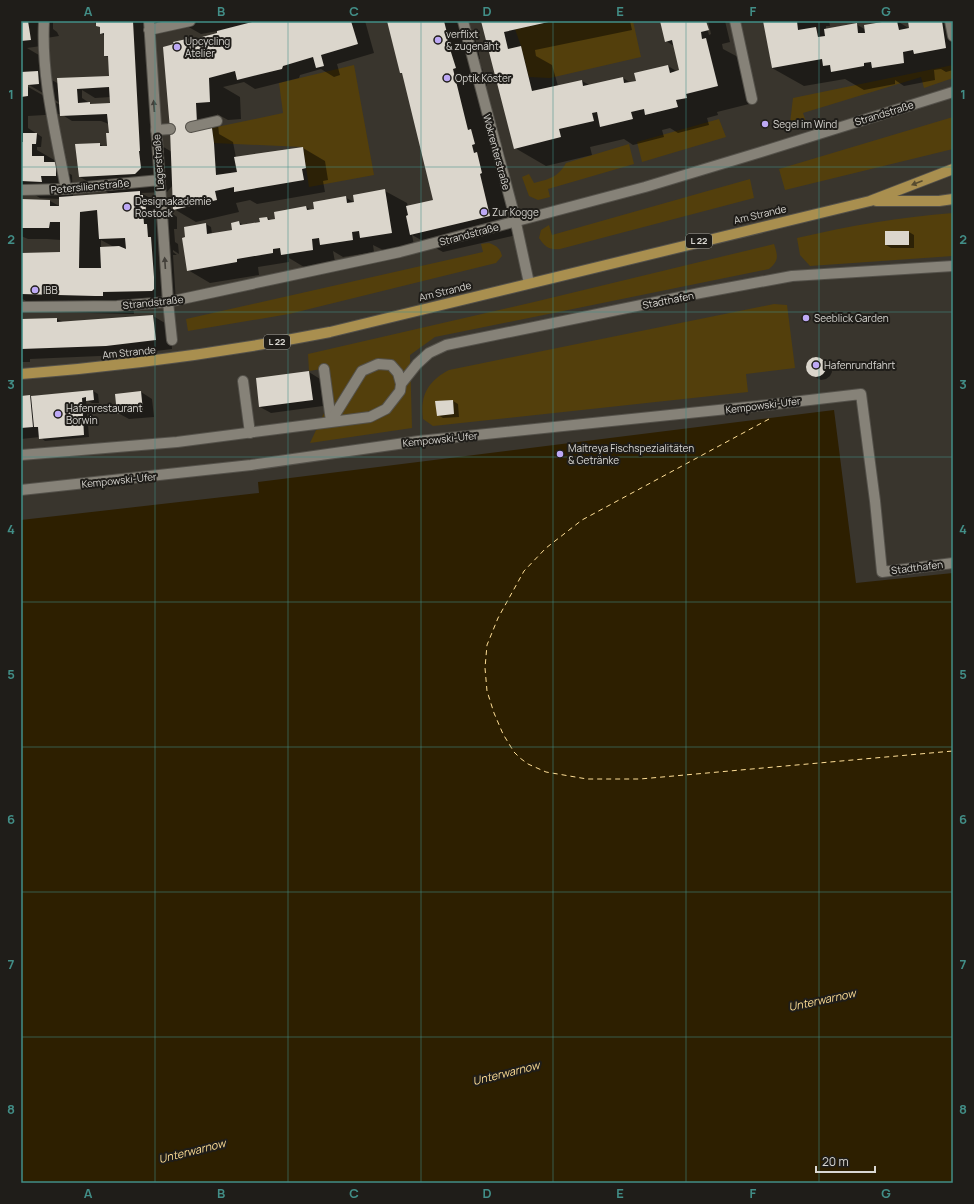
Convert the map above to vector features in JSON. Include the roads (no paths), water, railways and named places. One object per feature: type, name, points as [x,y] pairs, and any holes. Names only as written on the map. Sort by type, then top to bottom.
[{"type":"main road","name":"Am Strande","points":[[21,374],[131,364],[257,346],[330,332],[870,201],[953,169]]},
{"type":"main road","name":"Am Strande","points":[[870,201],[939,201],[953,199]]},
{"type":"street","points":[[44,21],[48,87],[66,189]]},
{"type":"street","points":[[149,26],[190,21]]},
{"type":"street","name":"Wokrenterstraße","points":[[463,21],[516,222],[529,283]]},
{"type":"street","points":[[735,21],[752,99]]},
{"type":"street","points":[[950,21],[953,36]]},
{"type":"street","name":"Lagerstraße","points":[[149,26],[168,302],[172,340]]},
{"type":"street","name":"Strandstraße","points":[[21,307],[117,306],[168,302],[400,252],[516,222],[645,186],[761,152],[953,92]]},
{"type":"street","points":[[191,127],[217,121]]},
{"type":"street","points":[[156,130],[170,129]]},
{"type":"street","name":"Petersilienstraße","points":[[21,190],[66,189],[160,180]]},
{"type":"street","name":"Stadthafen","points":[[402,384],[417,364],[429,353],[446,345],[792,276],[953,266]]},
{"type":"street","points":[[21,455],[171,443],[370,417],[386,409],[400,391],[402,384],[398,373],[391,365],[378,364],[362,371],[331,421]]},
{"type":"street","points":[[324,369],[331,421]]},
{"type":"street","points":[[243,381],[250,433]]},
{"type":"street","name":"Kempowski-Ufer","points":[[21,490],[251,465],[419,440],[767,405],[861,394],[875,501],[882,572]]},
{"type":"street","name":"Stadthafen","points":[[882,572],[953,563]]},
{"type":"water","name":"Unterwarnow","points":[[834,410],[856,583],[953,573],[953,1183],[21,1183],[21,520],[259,493],[258,482]]},
{"type":"place","name":"verflixt & zugenäht","points":[[438,40]]},
{"type":"place","name":"Upcycling Atelier","points":[[177,47]]},
{"type":"place","name":"Optik Köster","points":[[447,78]]},
{"type":"place","name":"Segel im Wind","points":[[765,124]]},
{"type":"place","name":"Designakademie Rostock","points":[[127,207]]},
{"type":"place","name":"Zur Kogge","points":[[484,212]]},
{"type":"place","name":"IBB","points":[[35,290]]},
{"type":"place","name":"Seeblick Garden","points":[[806,318]]},
{"type":"place","name":"Hafenrundfahrt","points":[[816,365]]},
{"type":"place","name":"Hafenrestaurant Borwin","points":[[58,414]]},
{"type":"place","name":"Maitreya Fischspezialitäten & Getränke","points":[[560,454]]}]
